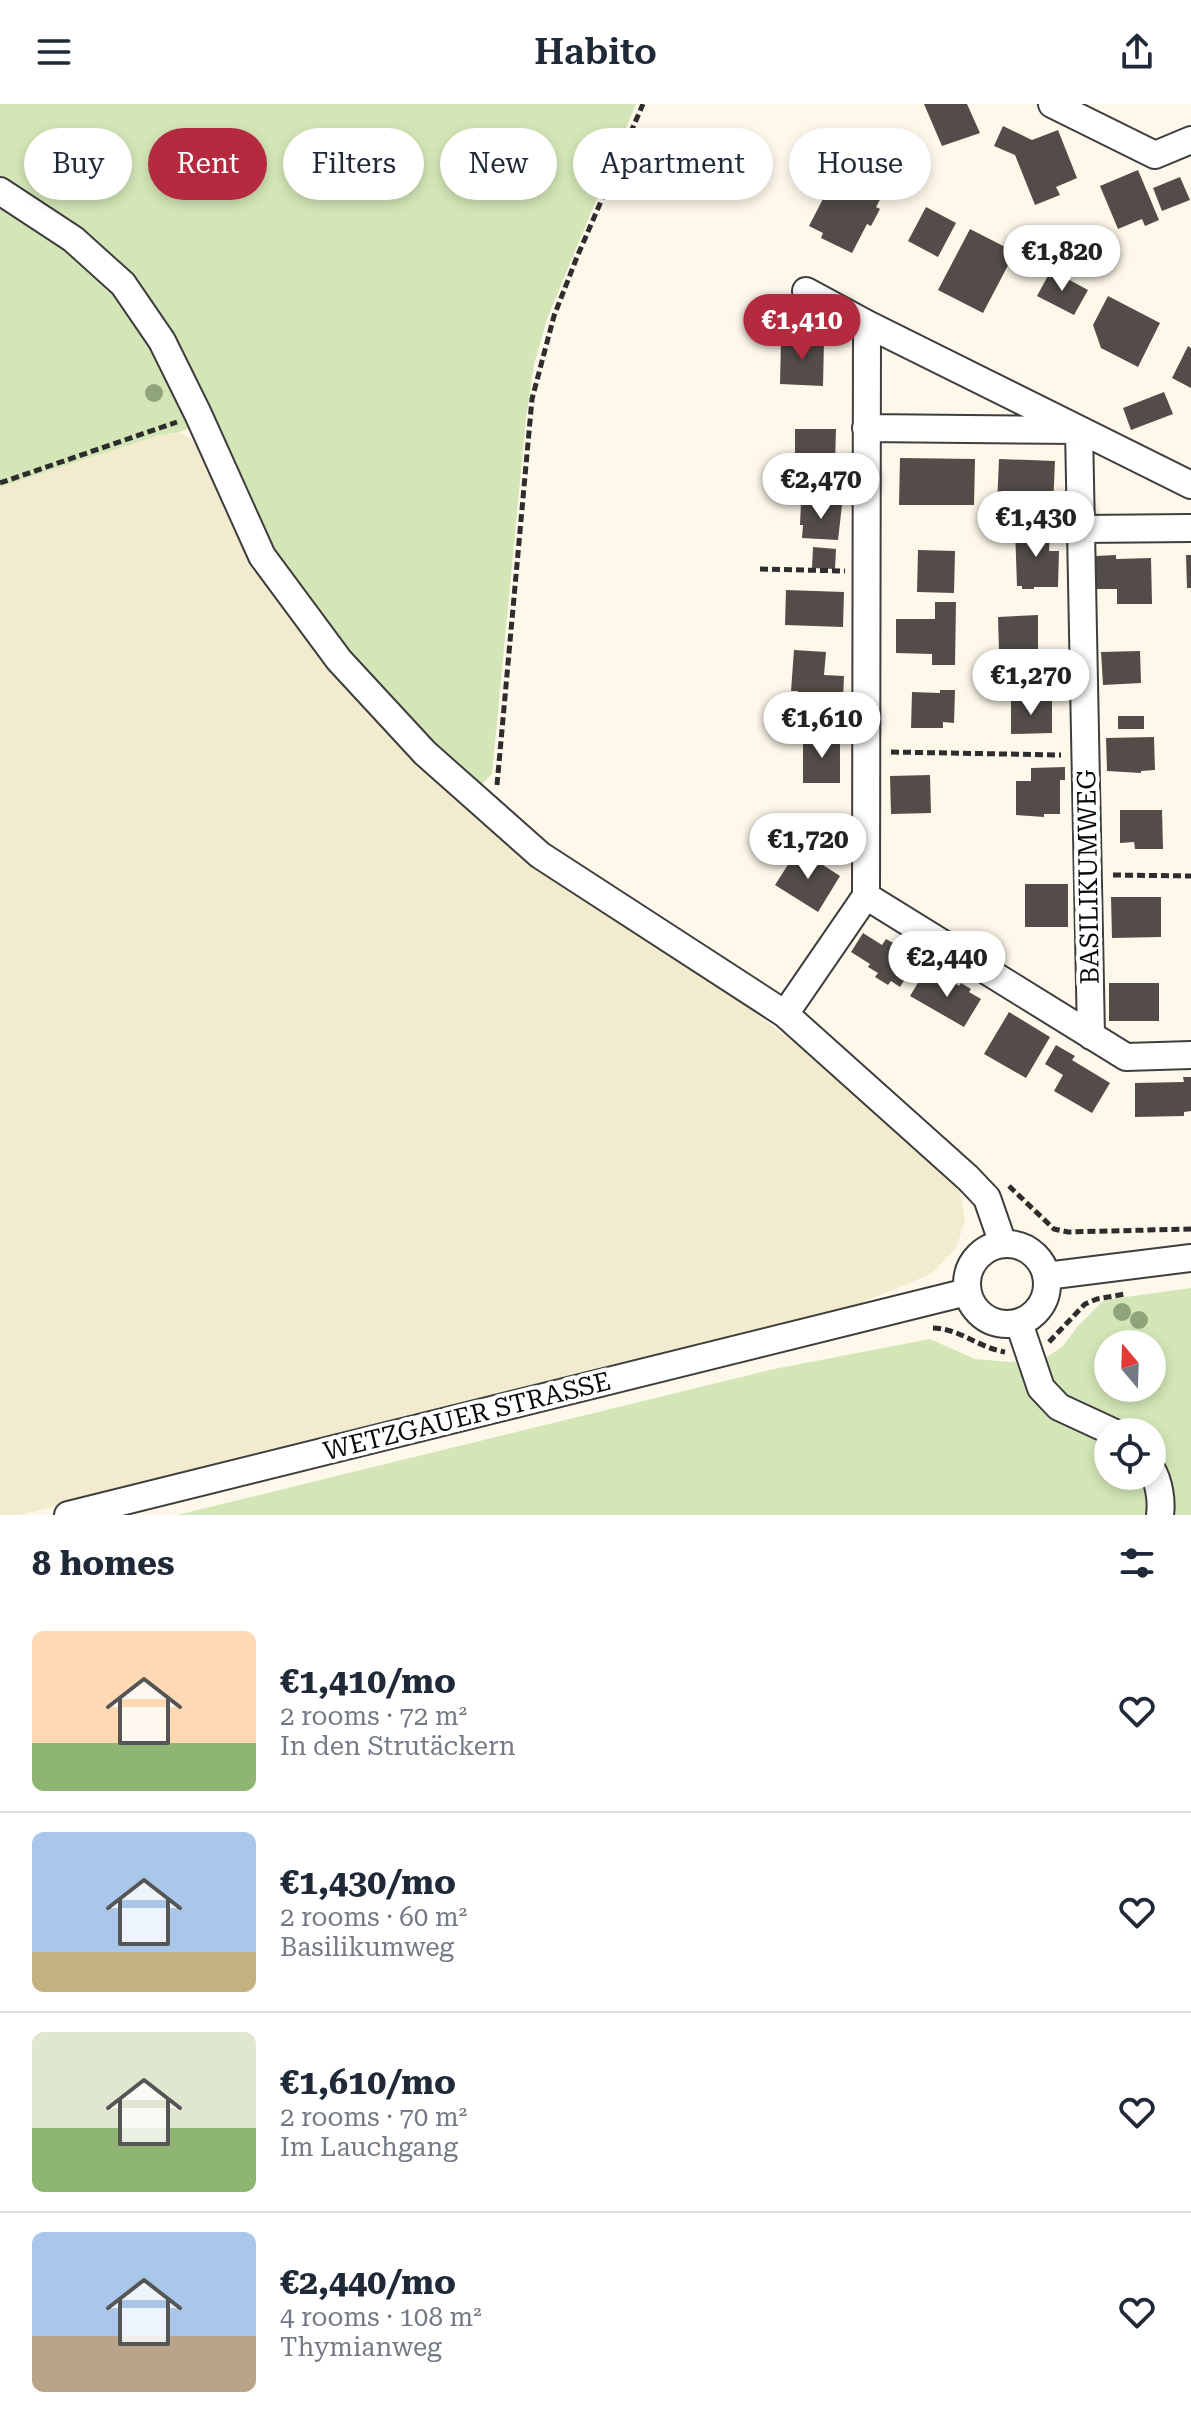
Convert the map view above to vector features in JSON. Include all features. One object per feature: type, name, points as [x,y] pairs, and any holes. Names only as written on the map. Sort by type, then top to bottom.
[{"type":"street","points":[[1052,104],[1155,155],[1191,140]]},
{"type":"street","points":[[0,191],[73,239],[123,284],[162,341],[262,556],[339,660],[425,753],[540,855],[785,1014],[987,1198],[1003,1244]]},
{"type":"street","points":[[806,291],[1191,485]]},
{"type":"street","points":[[785,1014],[866,896],[867,324]]},
{"type":"street","points":[[866,428],[1079,430]]},
{"type":"street","name":"BASILIKUMWEG","points":[[1079,430],[1091,1036]]},
{"type":"street","points":[[1081,529],[1191,528]]},
{"type":"street","points":[[866,896],[1126,1057],[1191,1055]]},
{"type":"street","points":[[1003,1244],[1019,1246],[1035,1255],[1046,1276],[1043,1303],[1019,1323],[999,1324],[988,1320],[975,1309],[967,1292],[967,1274],[975,1259],[987,1249],[1003,1244]]},
{"type":"street","points":[[1046,1276],[1191,1258]]},
{"type":"street","name":"WETZGAUER STRASSE","points":[[68,1515],[967,1292]]},
{"type":"street","points":[[1019,1323],[1041,1388],[1059,1407],[1094,1423]]},
{"type":"street","points":[[1158,1490],[1160,1515]]},
{"type":"path","points":[[485,806],[496,788],[532,399],[554,316],[643,104]]},
{"type":"path","points":[[0,483],[198,414]]},
{"type":"path","points":[[760,569],[866,572]]},
{"type":"path","points":[[866,752],[1085,755]]},
{"type":"path","points":[[1088,875],[1191,876]]},
{"type":"path","points":[[1009,1185],[1054,1229],[1068,1232],[1191,1229]]},
{"type":"path","points":[[926,1328],[951,1329],[984,1347],[1003,1353],[1028,1351],[1048,1343],[1085,1304],[1128,1294]]},
{"type":"shaded area","points":[[179,432],[190,438],[203,452],[351,680],[701,972],[800,1047],[960,1189],[965,1221],[956,1248],[931,1274],[822,1319],[20,1515],[0,1515],[0,487],[160,435]]},
{"type":"green space","points":[[0,104],[636,104],[626,128],[573,128],[573,200],[596,200],[547,319],[534,365],[526,419],[492,774],[481,785],[471,784],[387,702],[281,564],[251,510],[212,421],[0,487]]},
{"type":"green space","points":[[1191,1288],[1191,1515],[177,1515],[774,1369],[930,1339],[975,1359],[1010,1362],[1045,1358],[1062,1347],[1104,1300]]},
{"type":"building","points":[[924,104],[967,104],[980,133],[942,146]]},
{"type":"building","points":[[1003,126],[1032,140],[1058,130],[1077,178],[1056,187],[1060,195],[1035,205],[1015,155],[994,146]]},
{"type":"building","points":[[1138,170],[1159,220],[1145,226],[1142,219],[1118,229],[1100,186]]},
{"type":"building","points":[[1180,177],[1190,200],[1162,211],[1153,188]]},
{"type":"building","points":[[822,200],[880,200],[876,207],[880,209],[871,226],[867,224],[852,253],[821,238],[823,233],[809,226]]},
{"type":"building","points":[[926,207],[956,223],[938,257],[908,241]]},
{"type":"building","points":[[970,229],[1015,252],[983,313],[938,290]]},
{"type":"building","points":[[1051,270],[1088,290],[1074,315],[1037,296]]},
{"type":"building","points":[[1108,296],[1160,323],[1138,367],[1101,348],[1093,325]]},
{"type":"building","points":[[781,339],[824,340],[823,386],[780,384]]},
{"type":"building","points":[[1188,346],[1191,348],[1191,388],[1172,378]]},
{"type":"building","points":[[1164,392],[1173,414],[1131,430],[1123,408]]},
{"type":"building","points":[[795,429],[836,429],[835,464],[795,463]]},
{"type":"building","points":[[900,458],[975,459],[974,505],[899,505]]},
{"type":"building","points":[[999,459],[1055,461],[1053,507],[997,505]]},
{"type":"building","points":[[801,503],[842,505],[838,540],[802,538]]},
{"type":"building","points":[[1015,528],[1050,529],[1049,551],[1059,551],[1058,587],[1022,589],[1022,586],[1017,586]]},
{"type":"building","points":[[813,547],[836,549],[835,569],[812,568]]},
{"type":"building","points":[[918,550],[955,551],[954,593],[917,592]]},
{"type":"building","points":[[1116,555],[1116,559],[1151,558],[1152,604],[1117,604],[1117,589],[1096,589],[1095,556]]},
{"type":"building","points":[[1186,555],[1191,555],[1191,588],[1187,588]]},
{"type":"building","points":[[786,590],[844,592],[843,627],[785,625]]},
{"type":"building","points":[[935,602],[956,602],[955,665],[932,665],[932,654],[896,653],[896,619],[935,619]]},
{"type":"building","points":[[1038,615],[1038,651],[999,652],[998,617]]},
{"type":"building","points":[[794,650],[826,652],[824,675],[844,676],[843,699],[836,698],[835,710],[797,707],[798,691],[791,691]]},
{"type":"building","points":[[1140,651],[1141,683],[1103,685],[1101,652]]},
{"type":"building","points":[[940,690],[955,690],[954,723],[943,722],[943,728],[911,728],[912,692],[940,693]]},
{"type":"building","points":[[1011,700],[1052,700],[1052,733],[1011,734]]},
{"type":"building","points":[[1118,716],[1144,716],[1144,729],[1118,729]]},
{"type":"building","points":[[803,736],[840,736],[840,783],[803,783]]},
{"type":"building","points":[[1154,737],[1155,770],[1141,773],[1107,771],[1106,738]]},
{"type":"building","points":[[1065,767],[1065,780],[1060,780],[1060,814],[1044,814],[1044,817],[1016,815],[1016,781],[1031,781],[1031,768]]},
{"type":"building","points":[[930,775],[931,813],[891,814],[890,776]]},
{"type":"building","points":[[1120,810],[1162,810],[1163,849],[1135,849],[1134,842],[1120,843]]},
{"type":"building","points":[[798,849],[840,876],[818,912],[775,885]]},
{"type":"building","points":[[1025,884],[1068,884],[1068,927],[1025,927]]},
{"type":"building","points":[[1111,897],[1161,897],[1161,937],[1112,938]]},
{"type":"building","points":[[863,933],[882,945],[886,939],[897,945],[899,942],[918,958],[900,987],[891,981],[888,985],[875,977],[878,973],[868,967],[870,964],[851,952]]},
{"type":"building","points":[[924,973],[944,985],[948,979],[959,986],[961,983],[981,999],[964,1027],[910,996]]},
{"type":"building","points":[[1109,983],[1159,983],[1159,1021],[1109,1021]]},
{"type":"building","points":[[1009,1012],[1050,1037],[1026,1078],[984,1054]]},
{"type":"building","points":[[1056,1045],[1075,1056],[1072,1060],[1110,1083],[1092,1113],[1054,1091],[1063,1075],[1045,1064]]},
{"type":"building","points":[[1183,1077],[1191,1077],[1191,1111],[1184,1112],[1184,1116],[1135,1117],[1135,1083],[1184,1082]]}]
